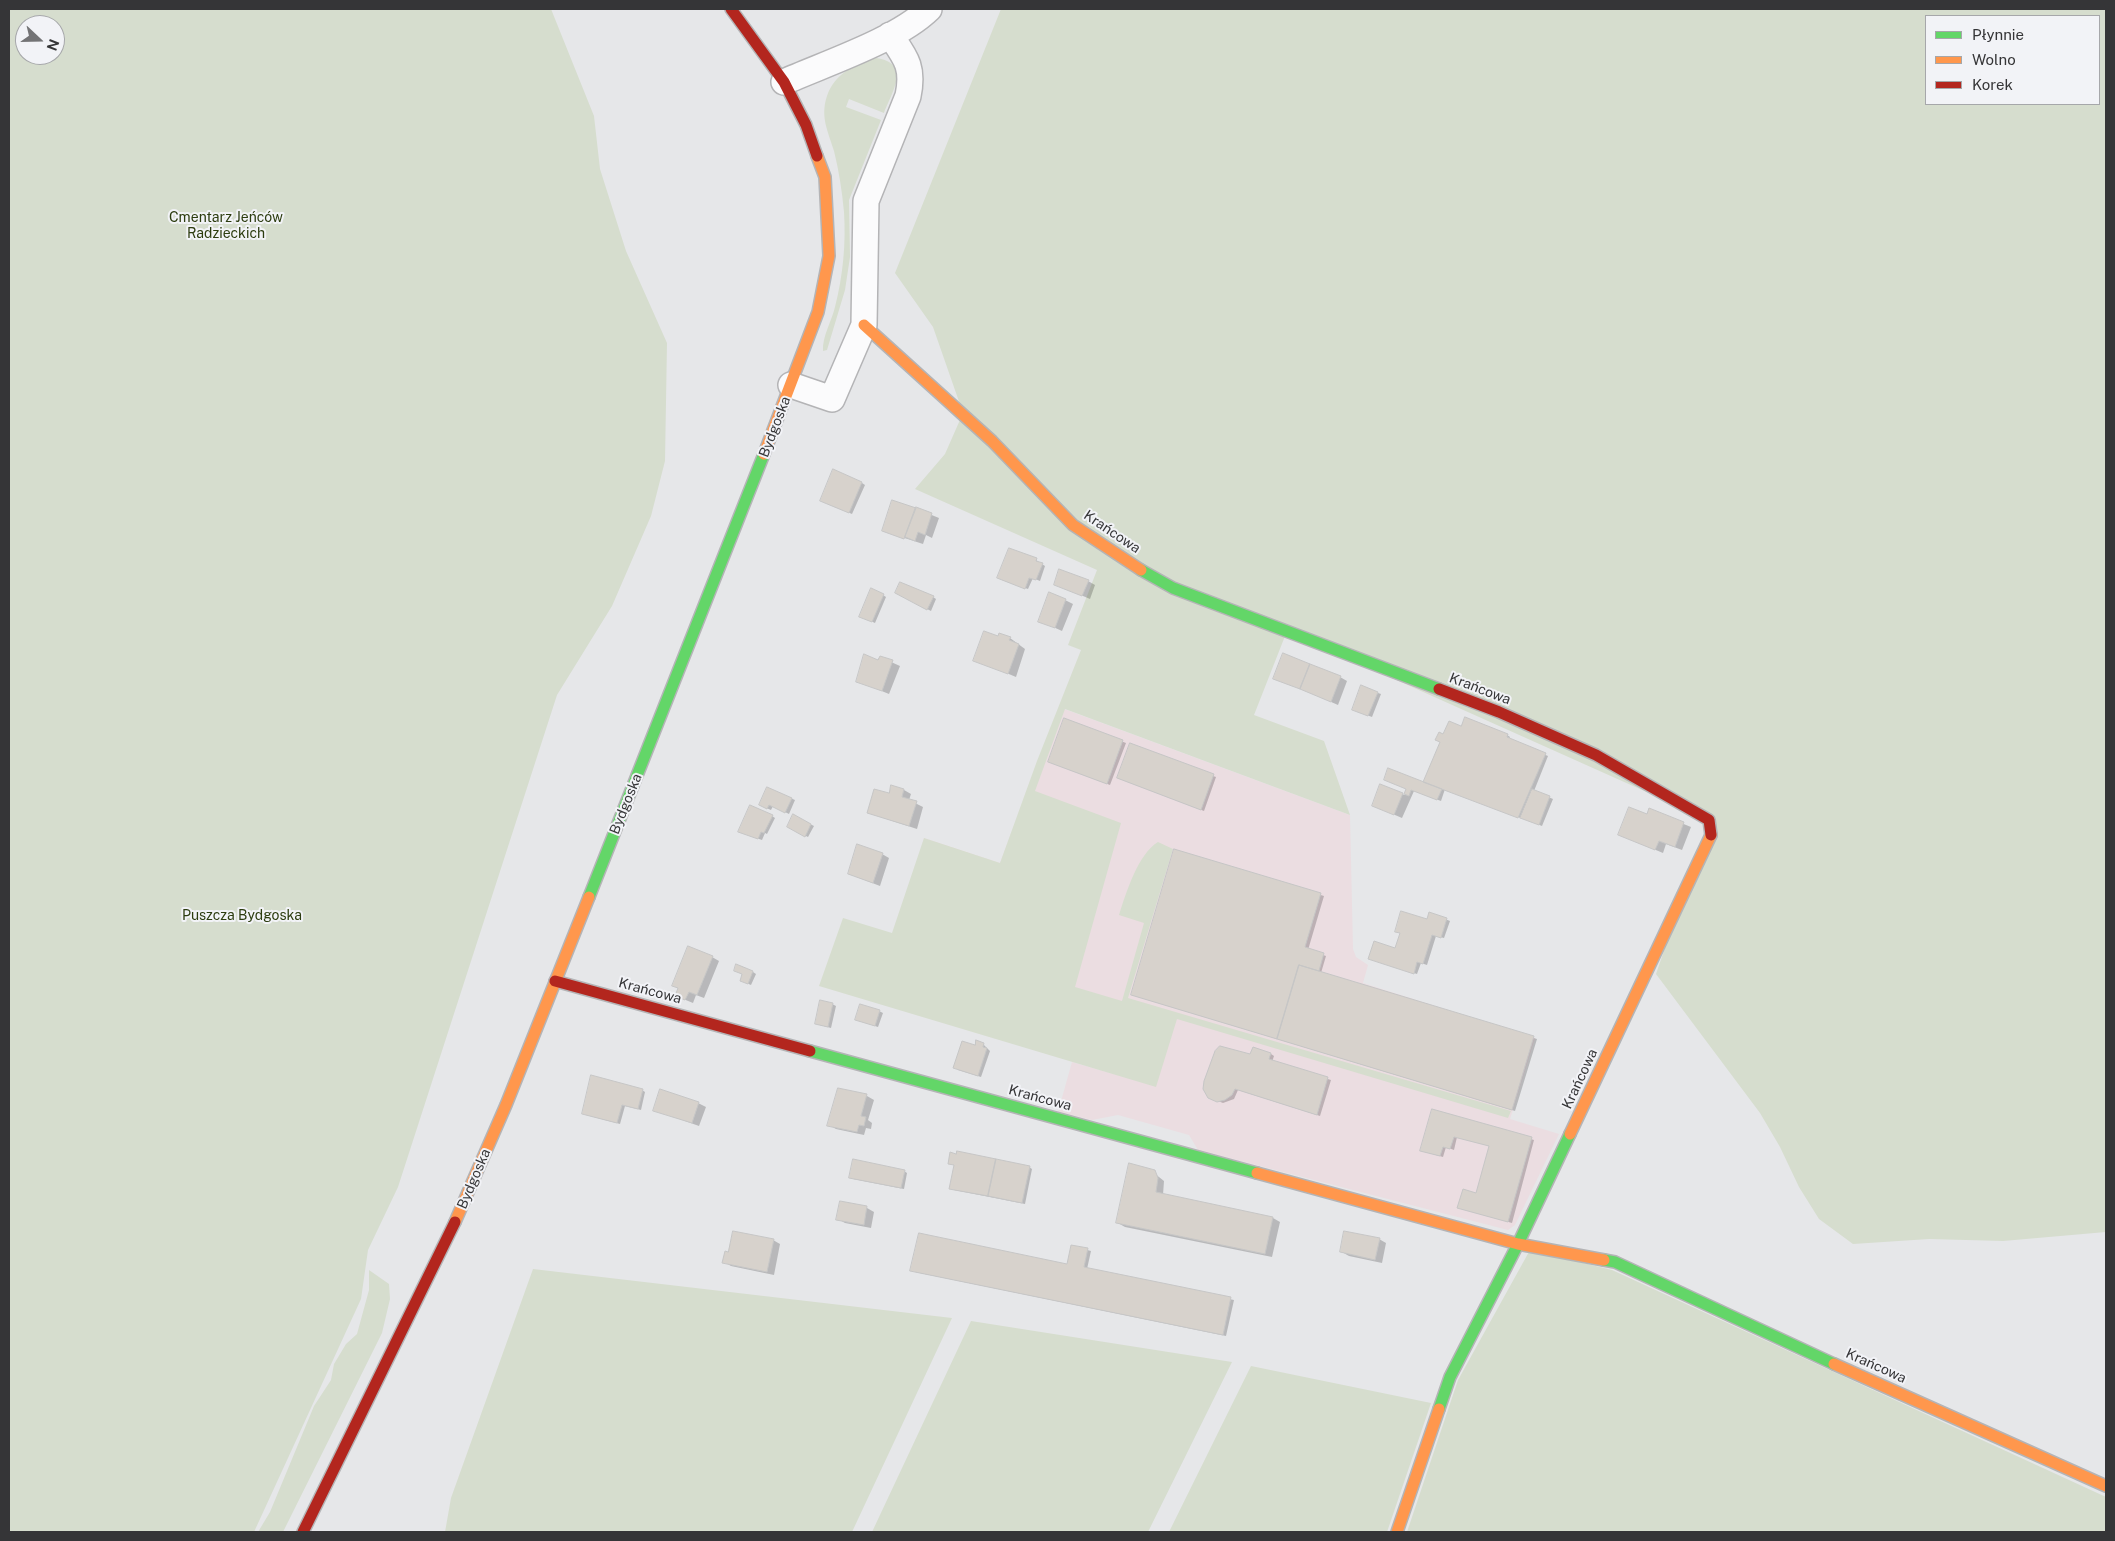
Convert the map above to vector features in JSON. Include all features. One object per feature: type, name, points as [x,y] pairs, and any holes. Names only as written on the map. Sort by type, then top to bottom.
[{"type":"street","name":"Bydgoska","points":[[303,1532],[423,1292],[506,1104],[791,385],[818,312],[830,256],[824,177],[806,125],[784,82],[731,9]]},
{"type":"street","points":[[784,82],[916,22],[929,9]]},
{"type":"street","points":[[791,385],[832,399],[864,325],[866,201],[908,96],[912,78],[908,60],[890,35]]},
{"type":"street","name":"Krańcowa","points":[[864,325],[992,441],[1073,525],[1123,559],[1173,588],[1490,709],[1596,755],[1709,820],[1712,834],[1518,1244]]},
{"type":"street","name":"Krańcowa","points":[[555,980],[1518,1244],[1615,1262],[2106,1486]]},
{"type":"street","points":[[1397,1532],[1450,1377],[1518,1244]]},
{"type":"shaded area","points":[[1059,707],[1350,815],[1353,949],[1356,957],[1368,965],[1363,983],[1535,1038],[1510,1119],[1559,1134],[1515,1225],[1508,1230],[1198,1150],[1189,1135],[1118,1115],[1092,1120],[1058,1112],[1072,1062],[1156,1086],[897,935],[924,838],[1000,863]]},
{"type":"green space","name":"Puszcza Bydgoska","points":[[9,9],[551,9],[594,116],[600,169],[626,251],[667,343],[665,461],[651,516],[612,606],[557,695],[398,1187],[368,1250],[361,1299],[254,1532],[9,1532]]},
{"type":"green space","points":[[1001,9],[2106,9],[2106,1232],[2003,1241],[1929,1239],[1853,1244],[1819,1219],[1799,1187],[1780,1147],[1760,1113],[1656,974],[1709,820],[1287,631],[1254,715],[1324,741],[1350,815],[1065,709],[1035,791],[1121,823],[1075,987],[1122,1001],[1144,923],[1119,915],[1129,885],[1144,855],[1158,842],[1173,849],[1128,998],[1511,1111],[1508,1118],[1177,1019],[1156,1087],[819,986],[843,918],[892,933],[924,838],[1000,863],[1037,761],[1081,650],[1068,645],[1097,570],[915,489],[945,454],[963,413],[933,327],[895,273]]},
{"type":"green space","points":[[876,58],[887,61],[894,66],[896,80],[884,113],[849,99],[846,107],[881,120],[849,200],[850,257],[845,290],[827,350],[823,351],[824,340],[834,312],[840,283],[845,236],[841,189],[834,151],[826,124],[825,104],[831,88],[840,75],[861,63]]},
{"type":"green space","points":[[1530,1250],[1612,1270],[2106,1497],[2106,1532],[1407,1532],[1458,1380]]},
{"type":"green space","points":[[533,1269],[952,1318],[852,1532],[445,1532],[451,1498]]},
{"type":"green space","points":[[369,1270],[389,1284],[390,1299],[382,1333],[283,1532],[258,1532],[270,1512],[314,1406],[331,1380],[334,1364],[346,1344],[357,1334],[369,1290]]},
{"type":"green space","points":[[971,1321],[1232,1362],[1148,1532],[872,1532]]},
{"type":"green space","points":[[1251,1366],[1431,1403],[1387,1532],[1169,1532]]},
{"type":"building","points":[[833,469],[862,482],[849,513],[820,501]]},
{"type":"building","points":[[892,500],[916,508],[904,539],[882,531]]},
{"type":"building","points":[[916,507],[932,513],[925,535],[918,532],[915,541],[905,537]]},
{"type":"building","points":[[1009,548],[1037,558],[1036,561],[1043,563],[1036,580],[1029,578],[1025,589],[997,578]]},
{"type":"building","points":[[1059,569],[1089,580],[1082,596],[1054,585]]},
{"type":"building","points":[[900,582],[934,596],[927,610],[895,593]]},
{"type":"building","points":[[871,588],[884,594],[872,622],[859,617]]},
{"type":"building","points":[[1049,592],[1066,599],[1055,628],[1038,622]]},
{"type":"building","points":[[984,631],[998,636],[999,633],[1011,637],[1009,640],[1019,644],[1008,674],[973,661]]},
{"type":"building","points":[[1283,653],[1310,664],[1300,689],[1273,679]]},
{"type":"building","points":[[864,654],[878,660],[880,656],[893,660],[882,691],[856,682]]},
{"type":"building","points":[[1310,664],[1341,676],[1331,702],[1300,689]]},
{"type":"building","points":[[1361,685],[1378,692],[1368,716],[1352,710]]},
{"type":"building","points":[[1465,717],[1508,734],[1507,737],[1546,753],[1518,818],[1423,782],[1440,742],[1435,740],[1439,732],[1443,734],[1449,721],[1461,726]]},
{"type":"building","points":[[1064,718],[1123,740],[1107,784],[1048,762]]},
{"type":"building","points":[[1130,743],[1214,774],[1201,810],[1117,778]]},
{"type":"building","points":[[1388,768],[1442,789],[1437,800],[1411,790],[1409,796],[1404,794],[1406,789],[1384,780]]},
{"type":"building","points":[[1380,784],[1403,793],[1394,815],[1372,806]]},
{"type":"building","points":[[891,785],[904,789],[902,797],[917,801],[909,826],[867,813],[874,789],[889,793]]},
{"type":"building","points":[[767,787],[792,798],[785,813],[769,805],[767,809],[759,805]]},
{"type":"building","points":[[1532,789],[1550,796],[1539,825],[1520,818]]},
{"type":"building","points":[[750,805],[773,815],[764,833],[761,832],[758,839],[738,832]]},
{"type":"building","points":[[1629,807],[1647,814],[1649,808],[1684,822],[1675,847],[1659,841],[1655,850],[1618,835]]},
{"type":"building","points":[[793,814],[811,824],[805,837],[787,827]]},
{"type":"building","points":[[857,844],[883,853],[873,883],[848,874]]},
{"type":"building","points":[[1174,849],[1321,893],[1305,947],[1324,953],[1319,971],[1299,965],[1277,1039],[1131,995]]},
{"type":"building","points":[[1401,911],[1427,919],[1429,912],[1447,918],[1441,938],[1432,935],[1423,964],[1417,962],[1414,974],[1368,959],[1374,941],[1395,948],[1400,933],[1395,932]]},
{"type":"building","points":[[688,946],[713,956],[697,995],[689,992],[685,1000],[675,996],[678,988],[672,986]]},
{"type":"building","points":[[736,964],[753,971],[748,984],[740,981],[742,974],[734,971]]},
{"type":"building","points":[[1299,965],[1534,1036],[1512,1110],[1277,1039]]},
{"type":"building","points":[[820,1000],[833,1003],[828,1027],[815,1024]]},
{"type":"building","points":[[860,1004],[880,1010],[875,1026],[855,1020]]},
{"type":"building","points":[[976,1040],[984,1043],[983,1047],[987,1048],[978,1076],[953,1068],[962,1041],[975,1045]]},
{"type":"building","points":[[1220,1046],[1250,1054],[1253,1047],[1271,1053],[1269,1059],[1328,1077],[1317,1115],[1235,1089],[1232,1095],[1225,1100],[1217,1102],[1208,1098],[1203,1089],[1204,1081],[1215,1051]]},
{"type":"building","points":[[591,1075],[643,1089],[638,1109],[622,1105],[617,1123],[582,1114]]},
{"type":"building","points":[[838,1088],[867,1094],[861,1116],[866,1117],[864,1126],[859,1125],[857,1132],[827,1126]]},
{"type":"building","points":[[660,1089],[699,1102],[692,1123],[653,1111]]},
{"type":"building","points":[[1432,1109],[1532,1137],[1508,1222],[1457,1208],[1463,1189],[1476,1193],[1489,1146],[1454,1137],[1450,1149],[1443,1147],[1440,1156],[1420,1151]]},
{"type":"building","points":[[957,1151],[996,1159],[988,1196],[949,1189],[954,1165],[948,1164],[950,1152],[956,1154]]},
{"type":"building","points":[[853,1159],[905,1170],[901,1188],[849,1178]]},
{"type":"building","points":[[996,1159],[1030,1166],[1022,1203],[988,1196]]},
{"type":"building","points":[[1129,1163],[1155,1170],[1158,1178],[1156,1192],[1273,1217],[1265,1254],[1116,1223]]},
{"type":"building","points":[[840,1201],[867,1206],[864,1225],[836,1220]]},
{"type":"building","points":[[733,1231],[774,1239],[767,1272],[722,1263],[725,1251],[728,1252]]},
{"type":"building","points":[[1344,1231],[1380,1238],[1375,1260],[1340,1252]]},
{"type":"building","points":[[919,1233],[1067,1264],[1071,1245],[1088,1248],[1084,1267],[1231,1297],[1223,1335],[910,1271]]},
{"type":"traffic: fast","points":[[589,897],[764,454]]},
{"type":"traffic: fast","points":[[1141,570],[1173,588],[1439,689]]},
{"type":"traffic: fast","points":[[810,1051],[1257,1173]]},
{"type":"traffic: fast","points":[[1439,1409],[1450,1377],[1518,1244],[1570,1134]]},
{"type":"traffic: fast","points":[[1604,1260],[1615,1262],[1834,1364]]},
{"type":"traffic: slow","points":[[764,454],[818,312],[829,256],[825,177],[817,156]]},
{"type":"traffic: slow","points":[[864,325],[992,441],[1073,525],[1141,570]]},
{"type":"traffic: slow","points":[[1570,1134],[1711,835]]},
{"type":"traffic: slow","points":[[455,1222],[506,1105],[589,897]]},
{"type":"traffic: slow","points":[[1257,1173],[1518,1244],[1604,1260]]},
{"type":"traffic: slow","points":[[1834,1364],[2106,1486]]},
{"type":"traffic: slow","points":[[1397,1532],[1439,1409]]},
{"type":"traffic: jam","points":[[731,9],[784,82],[806,125],[817,156]]},
{"type":"traffic: jam","points":[[1439,689],[1499,712],[1596,755],[1709,820],[1711,835]]},
{"type":"traffic: jam","points":[[555,981],[810,1051]]},
{"type":"traffic: jam","points":[[303,1532],[455,1222]]},
{"type":"park label","name":"Cmentarz Jeńców Radzieckich","points":[[226,226]]}]
